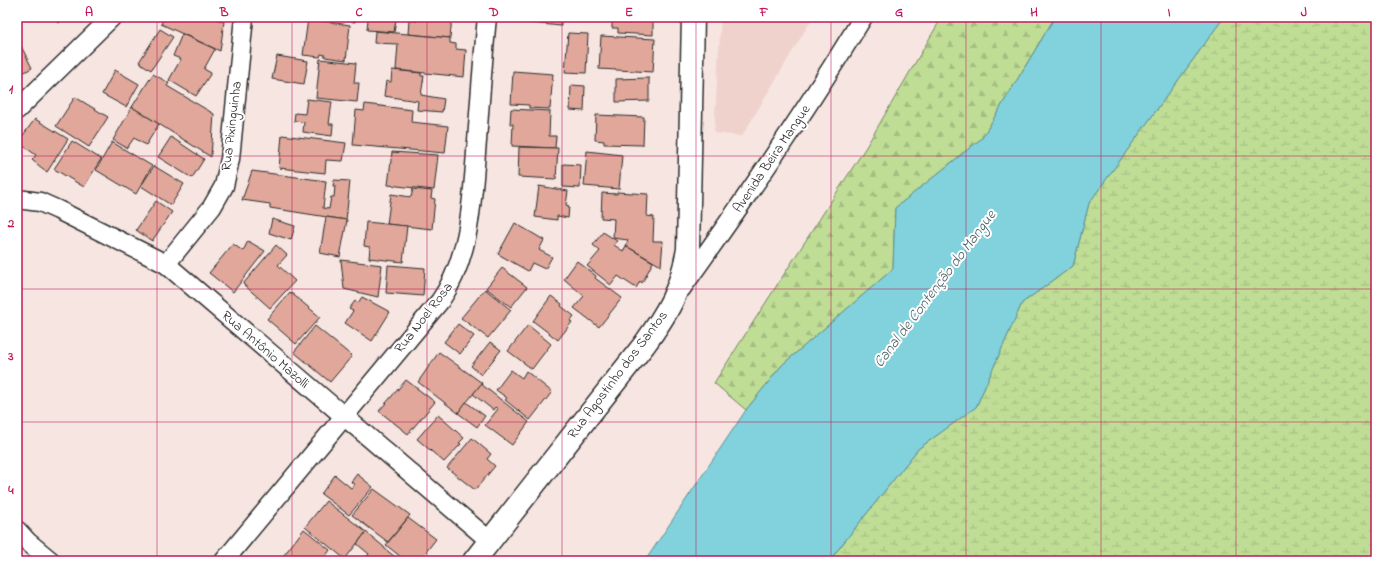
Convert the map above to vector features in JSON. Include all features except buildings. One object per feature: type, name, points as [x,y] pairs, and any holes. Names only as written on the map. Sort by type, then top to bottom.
[{"type":"street","points":[[17,110],[112,17]]},
{"type":"street","name":"Rua Pixinguinha","points":[[166,264],[212,207],[224,186],[230,159],[244,17]]},
{"type":"street","name":"Rua Noel Rosa","points":[[224,561],[440,302],[459,269],[472,197],[487,17]]},
{"type":"street","name":"Rua Agostinho dos Santos","points":[[474,561],[644,345],[675,297],[683,274],[688,249],[693,17]]},
{"type":"street","name":"Avenida Beira Mangue","points":[[675,297],[760,178],[803,114],[863,17]]},
{"type":"street","name":"Rua Antônio Mazolli","points":[[17,199],[40,202],[166,264],[343,417],[490,541]]},
{"type":"street","points":[[21,542],[51,561]]},
{"type":"shaded area","points":[[721,17],[813,17],[742,136],[714,133]]},
{"type":"green space","points":[[942,17],[1055,17],[982,138],[895,208],[893,269],[782,365],[746,410],[714,383],[866,147]]},
{"type":"green space","points":[[1224,17],[1376,17],[1376,561],[829,561],[918,449],[976,407],[1022,303],[1073,266],[1089,203]]},
{"type":"water","name":"Canal de Contenção do Mangue","points":[[1055,17],[1224,17],[1089,203],[1073,266],[1022,303],[976,407],[918,449],[829,561],[645,561],[746,410],[782,365],[893,269],[895,208],[982,138]]}]
